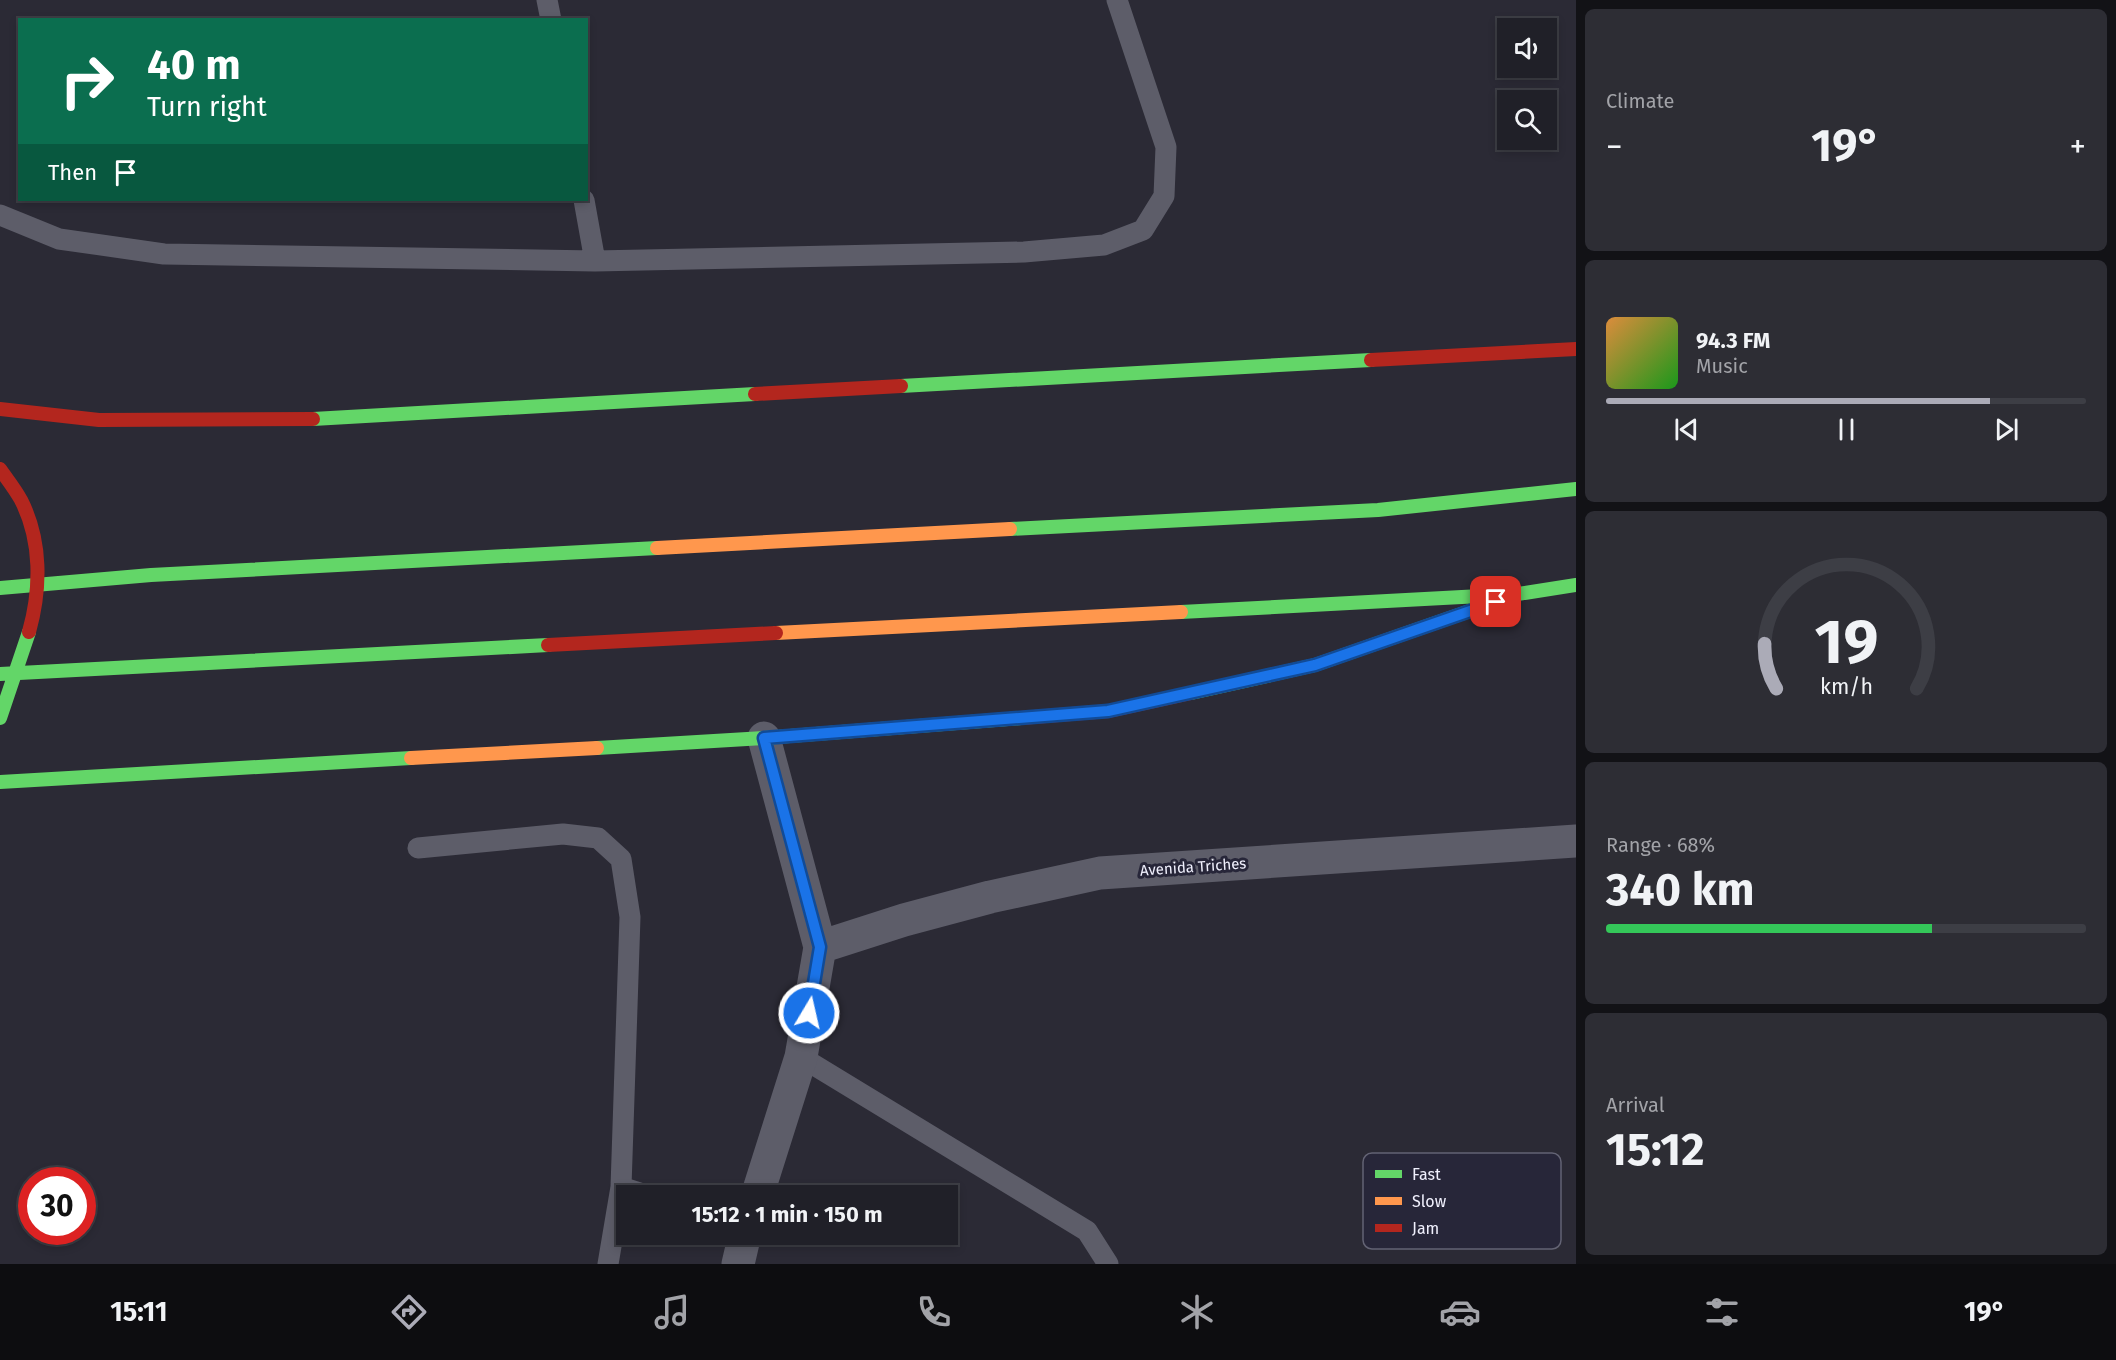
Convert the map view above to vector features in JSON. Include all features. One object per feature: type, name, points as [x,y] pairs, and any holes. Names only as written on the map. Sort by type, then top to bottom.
[{"type":"highway","points":[[0,409],[99,420],[291,420],[1576,349]]},
{"type":"highway","points":[[0,469],[10,481],[30,518],[37,544],[40,583],[29,637],[0,718]]},
{"type":"highway","points":[[0,588],[151,575],[1378,510],[1576,489]]},
{"type":"highway","points":[[0,674],[1518,594],[1576,585]]},
{"type":"highway","points":[[0,782],[764,738],[1108,711],[1315,665],[1518,594]]},
{"type":"street","points":[[760,1185],[801,1057],[820,947],[764,738]]},
{"type":"street","name":"Avenida Triches","points":[[820,947],[904,920],[990,897],[1100,873],[1576,841]]},
{"type":"street","points":[[738,1264],[743,1245]]},
{"type":"lane","points":[[547,0],[551,18]]},
{"type":"lane","points":[[0,215],[59,239],[164,254],[595,261],[1024,252],[1104,245],[1143,230],[1164,196],[1166,147],[1117,0]]},
{"type":"lane","points":[[584,201],[595,261]]},
{"type":"lane","points":[[418,848],[563,834],[598,838],[621,859],[630,917],[621,1185]]},
{"type":"lane","points":[[801,1057],[1087,1231],[1108,1264]]},
{"type":"lane","points":[[608,1264],[616,1217]]},
{"type":"traffic: fast","points":[[901,386],[1371,360]]},
{"type":"traffic: fast","points":[[313,419],[755,394]]},
{"type":"traffic: fast","points":[[1010,529],[1378,510],[1576,489]]},
{"type":"traffic: fast","points":[[0,588],[151,575],[657,548]]},
{"type":"traffic: fast","points":[[1181,612],[1518,594],[1576,585]]},
{"type":"traffic: fast","points":[[1191,693],[1315,665],[1484,606]]},
{"type":"traffic: fast","points":[[0,718],[29,632]]},
{"type":"traffic: fast","points":[[0,674],[548,645]]},
{"type":"traffic: fast","points":[[597,748],[764,738],[1021,718]]},
{"type":"traffic: fast","points":[[0,782],[411,758]]},
{"type":"traffic: slow","points":[[657,548],[1010,529]]},
{"type":"traffic: slow","points":[[776,633],[1181,612]]},
{"type":"traffic: slow","points":[[411,758],[597,748]]},
{"type":"traffic: jam","points":[[1371,360],[1576,349]]},
{"type":"traffic: jam","points":[[755,394],[901,386]]},
{"type":"traffic: jam","points":[[0,409],[99,420],[313,419]]},
{"type":"traffic: jam","points":[[0,469],[21,500],[28,516],[36,548],[36,599],[29,632]]},
{"type":"traffic: jam","points":[[548,645],[776,633]]},
{"type":"traffic: jam","points":[[1021,718],[1109,711],[1191,693]]},
{"type":"route","points":[[809,1013],[820,947],[764,738],[1108,711],[1315,665],[1496,602]]}]
